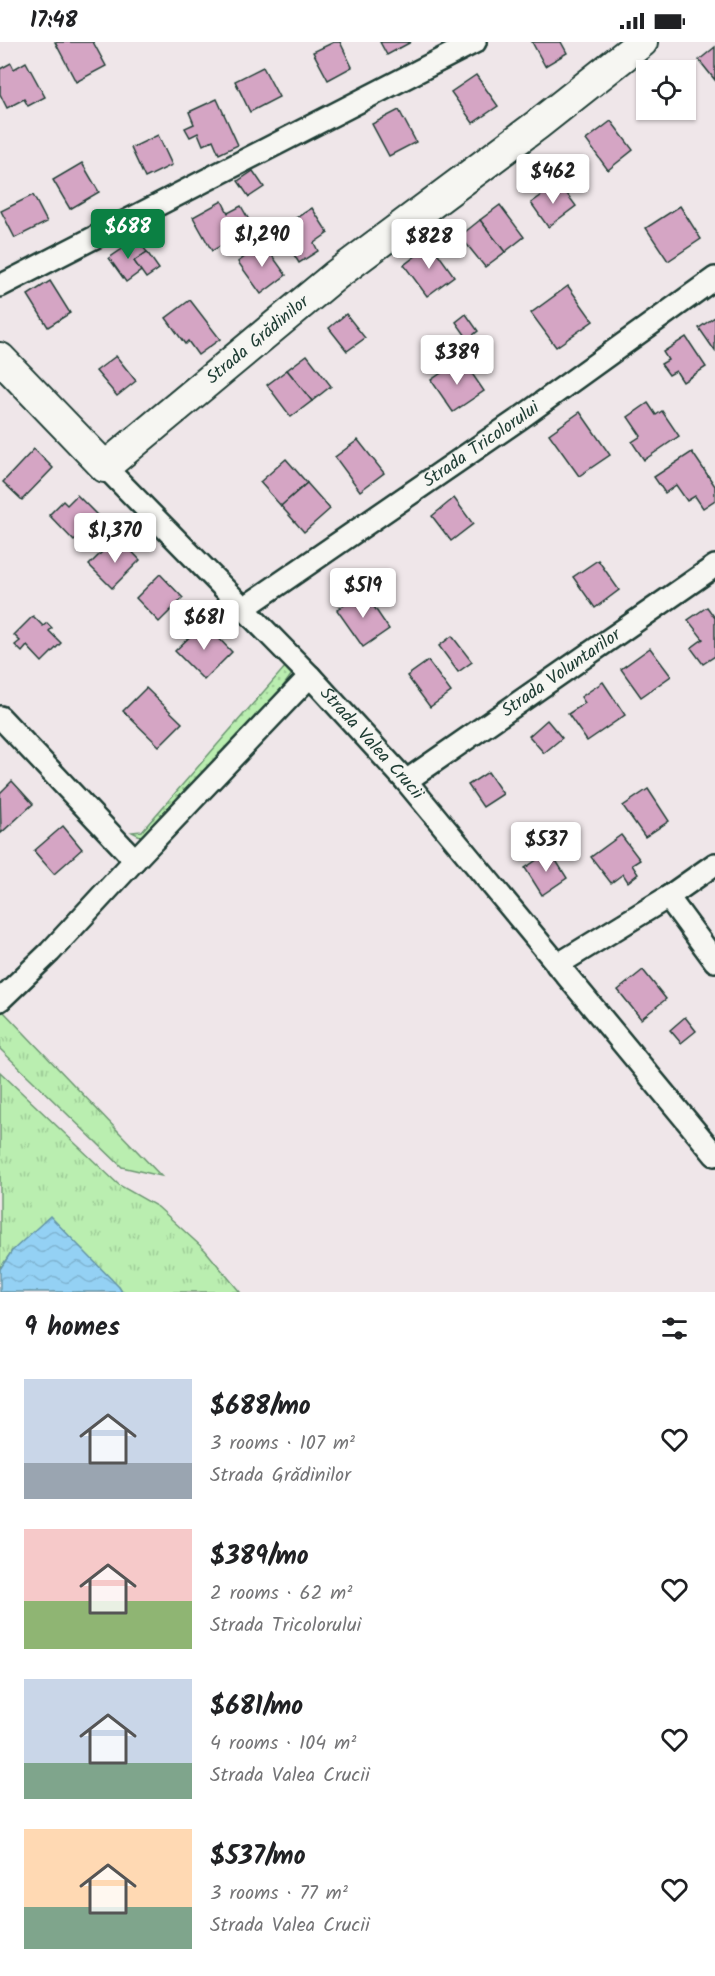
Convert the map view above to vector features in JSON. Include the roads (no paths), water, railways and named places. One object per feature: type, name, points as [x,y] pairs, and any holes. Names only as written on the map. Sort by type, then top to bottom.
[{"type":"street","points":[[0,286],[475,42]]},
{"type":"street","name":"Strada Grădinilor","points":[[105,467],[336,275],[537,125],[642,42]]},
{"type":"street","name":"Strada Tricolorului","points":[[244,608],[522,417],[715,278]]},
{"type":"street","name":"Strada Valea Crucii","points":[[0,358],[310,676],[406,781],[715,1155]]},
{"type":"street","name":"Strada Voluntarilor","points":[[406,781],[715,566]]},
{"type":"street","points":[[0,1000],[50,952],[310,676]]},
{"type":"street","points":[[0,717],[135,860]]},
{"type":"street","points":[[556,965],[668,897],[715,864]]},
{"type":"street","points":[[668,897],[715,961]]},
{"type":"water","points":[[50,1216],[122,1292],[0,1292],[0,1269],[12,1251]]}]
